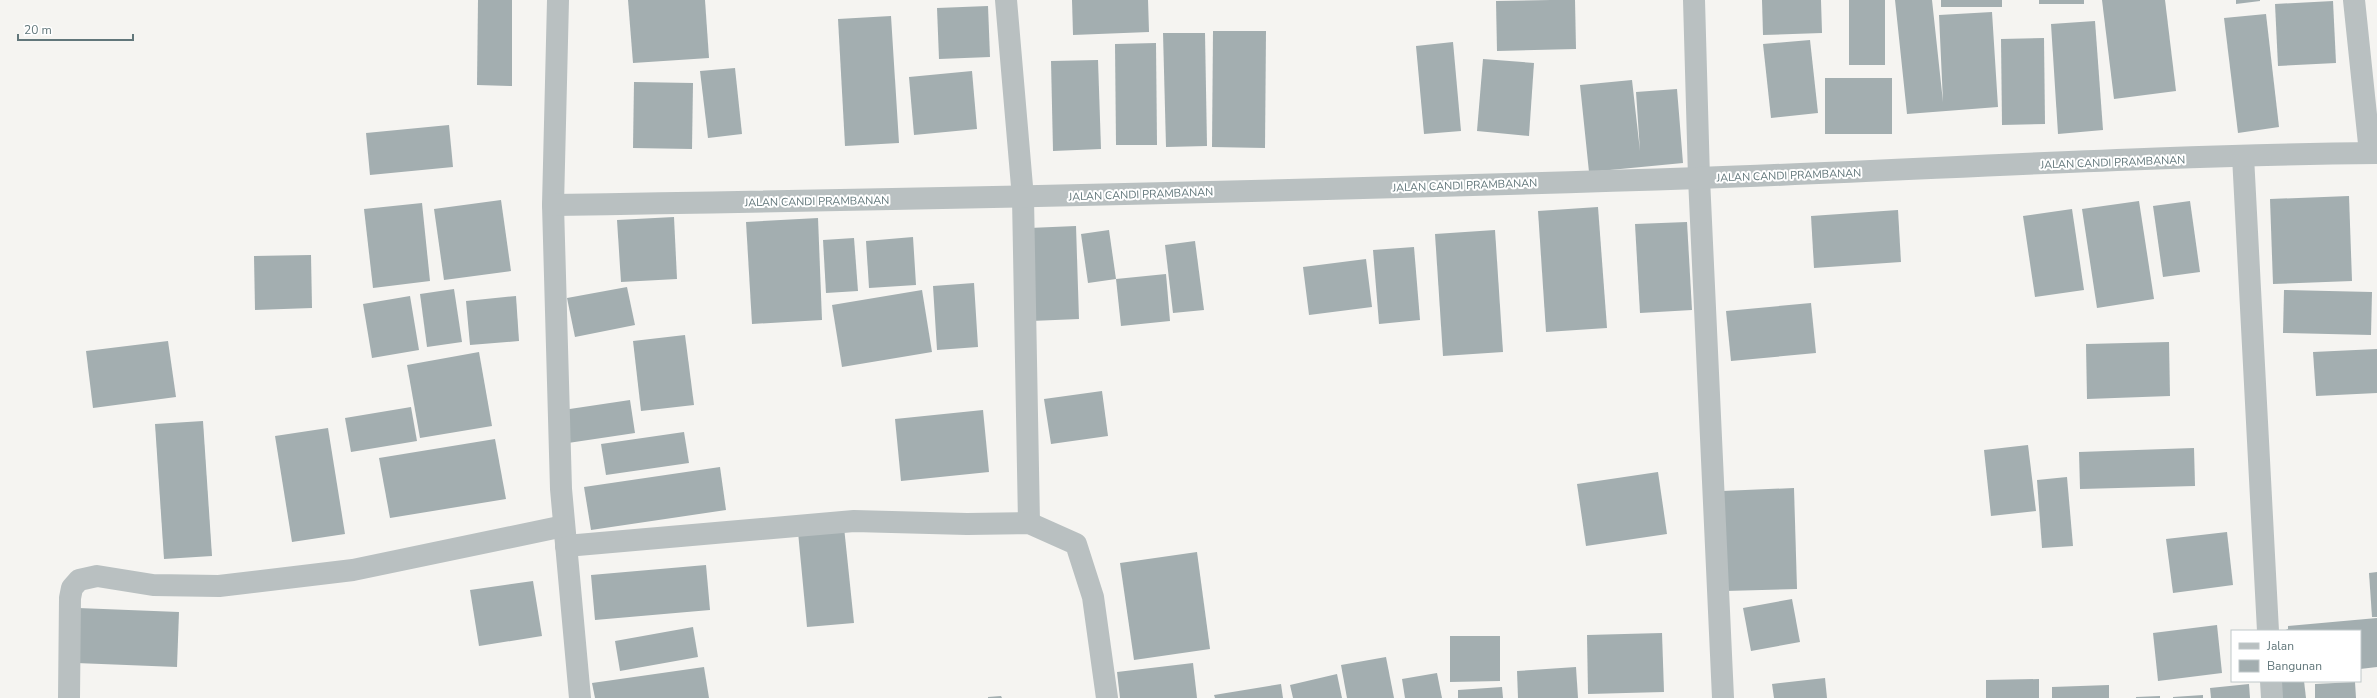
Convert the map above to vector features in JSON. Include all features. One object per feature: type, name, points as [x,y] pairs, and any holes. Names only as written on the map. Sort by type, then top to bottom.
[{"type":"street","points":[[558,0],[553,205],[561,489],[580,698]]},
{"type":"street","points":[[1006,0],[1023,198],[1029,523]]},
{"type":"street","points":[[1694,0],[1699,178],[1723,698]]},
{"type":"street","points":[[2354,0],[2373,153]]},
{"type":"street","name":"JALAN CANDI PRAMBANAN","points":[[553,205],[1023,198],[1699,178],[2243,156],[2373,153]]},
{"type":"street","points":[[2243,156],[2268,630]]},
{"type":"street","points":[[69,698],[70,598],[72,588],[79,580],[97,576],[153,585],[219,586],[353,570],[565,536],[854,521],[967,524],[1029,523],[1076,544],[1093,597],[1108,698]]},
{"type":"street","points":[[2271,682],[2272,698]]},
{"type":"building","points":[[478,0],[512,0],[512,86],[477,85]]},
{"type":"building","points":[[628,0],[705,0],[709,58],[633,63]]},
{"type":"building","points":[[1072,0],[1148,0],[1149,32],[1073,35]]},
{"type":"building","points":[[1575,0],[1576,49],[1497,51],[1496,1]]},
{"type":"building","points":[[1762,0],[1821,0],[1822,33],[1763,35]]},
{"type":"building","points":[[1849,0],[1885,0],[1885,65],[1849,65]]},
{"type":"building","points":[[1895,0],[1932,0],[1943,102],[1939,15],[1992,12],[1998,107],[1907,114]]},
{"type":"building","points":[[1941,0],[2002,0],[2002,7],[1941,7]]},
{"type":"building","points":[[2039,0],[2084,0],[2084,4],[2039,4]]},
{"type":"building","points":[[2102,0],[2165,0],[2176,91],[2114,99]]},
{"type":"building","points":[[2236,0],[2260,0],[2260,1],[2236,4]]},
{"type":"building","points":[[2333,1],[2336,63],[2278,66],[2275,4]]},
{"type":"building","points":[[988,6],[990,57],[939,59],[937,8]]},
{"type":"building","points":[[2266,14],[2279,127],[2238,133],[2224,18]]},
{"type":"building","points":[[891,16],[899,143],[845,146],[838,19]]},
{"type":"building","points":[[2095,21],[2103,130],[2058,134],[2051,24]]},
{"type":"building","points":[[1213,31],[1266,31],[1265,148],[1212,147]]},
{"type":"building","points":[[1163,33],[1205,33],[1207,146],[1166,147]]},
{"type":"building","points":[[2044,38],[2045,124],[2002,125],[2001,39]]},
{"type":"building","points":[[1810,40],[1818,113],[1771,118],[1763,44]]},
{"type":"building","points":[[1453,42],[1461,131],[1424,134],[1416,46]]},
{"type":"building","points":[[1156,43],[1157,145],[1116,145],[1115,44]]},
{"type":"building","points":[[1483,59],[1534,63],[1529,136],[1477,131]]},
{"type":"building","points":[[1098,60],[1101,149],[1053,151],[1051,61]]},
{"type":"building","points":[[735,68],[742,134],[708,138],[700,71]]},
{"type":"building","points":[[972,71],[977,129],[914,135],[909,77]]},
{"type":"building","points":[[1825,78],[1892,78],[1892,134],[1825,134]]},
{"type":"building","points":[[1632,80],[1640,151],[1636,92],[1677,89],[1683,163],[1589,172],[1580,85]]},
{"type":"building","points":[[634,82],[693,83],[692,149],[633,148]]},
{"type":"building","points":[[449,125],[453,167],[370,175],[366,133]]},
{"type":"building","points":[[2349,196],[2352,281],[2273,284],[2270,199]]},
{"type":"building","points":[[501,200],[511,271],[444,280],[434,209]]},
{"type":"building","points":[[2139,201],[2154,299],[2097,308],[2082,209]]},
{"type":"building","points":[[2190,201],[2200,272],[2163,277],[2153,206]]},
{"type":"building","points":[[422,203],[430,281],[373,288],[364,209]]},
{"type":"building","points":[[1598,207],[1607,328],[1546,332],[1538,211]]},
{"type":"building","points":[[2072,209],[2084,290],[2035,297],[2023,216]]},
{"type":"building","points":[[1898,210],[1901,262],[1814,268],[1811,216]]},
{"type":"building","points":[[674,217],[677,279],[621,282],[617,220]]},
{"type":"building","points":[[818,218],[822,320],[752,324],[746,222]]},
{"type":"building","points":[[1687,222],[1692,310],[1640,313],[1635,224]]},
{"type":"building","points":[[1076,226],[1079,319],[1031,321],[1029,228]]},
{"type":"building","points":[[1109,230],[1116,279],[1088,283],[1081,234]]},
{"type":"building","points":[[1495,230],[1503,352],[1443,356],[1435,234]]},
{"type":"building","points":[[913,237],[916,285],[869,288],[866,241]]},
{"type":"building","points":[[854,238],[858,291],[826,293],[823,240]]},
{"type":"building","points":[[1195,241],[1204,310],[1173,313],[1165,245]]},
{"type":"building","points":[[1414,247],[1420,320],[1379,324],[1373,250]]},
{"type":"building","points":[[311,255],[312,308],[255,310],[254,256]]},
{"type":"building","points":[[1366,259],[1372,307],[1309,315],[1303,267]]},
{"type":"building","points":[[1166,274],[1170,321],[1121,326],[1116,279]]},
{"type":"building","points":[[974,283],[978,347],[937,350],[933,286]]},
{"type":"building","points":[[627,287],[635,325],[575,337],[567,298]]},
{"type":"building","points":[[454,289],[462,342],[427,347],[420,294]]},
{"type":"building","points":[[922,290],[932,352],[842,367],[832,305]]},
{"type":"building","points":[[2284,290],[2372,292],[2371,335],[2283,333]]},
{"type":"building","points":[[410,296],[419,350],[372,358],[363,304]]},
{"type":"building","points":[[516,296],[519,341],[470,345],[466,301]]},
{"type":"building","points":[[1811,303],[1816,353],[1731,361],[1726,311]]},
{"type":"building","points":[[685,335],[694,405],[641,411],[633,341]]},
{"type":"building","points":[[168,341],[176,397],[93,408],[86,351]]},
{"type":"building","points":[[2169,342],[2170,396],[2087,399],[2086,344]]},
{"type":"building","points":[[2377,349],[2377,393],[2316,396],[2313,352]]},
{"type":"building","points":[[479,352],[492,426],[420,438],[407,365]]},
{"type":"building","points":[[1102,391],[1108,436],[1051,444],[1044,399]]},
{"type":"building","points":[[630,400],[635,433],[568,443],[563,410]]},
{"type":"building","points":[[411,407],[417,441],[351,452],[345,418]]},
{"type":"building","points":[[983,410],[989,472],[901,481],[895,419]]},
{"type":"building","points":[[203,421],[212,556],[164,559],[155,424]]},
{"type":"building","points":[[328,428],[345,534],[292,542],[275,436]]},
{"type":"building","points":[[684,432],[689,463],[606,475],[601,444]]},
{"type":"building","points":[[495,439],[506,499],[390,518],[379,458]]},
{"type":"building","points":[[2028,445],[2036,511],[1991,516],[1984,450]]},
{"type":"building","points":[[2194,448],[2195,486],[2080,489],[2079,452]]},
{"type":"building","points":[[720,467],[726,510],[591,530],[584,487]]},
{"type":"building","points":[[1658,472],[1667,534],[1586,546],[1577,484]]},
{"type":"building","points":[[2067,477],[2073,546],[2042,548],[2037,480]]},
{"type":"building","points":[[1794,488],[1797,589],[1725,591],[1722,491]]},
{"type":"building","points":[[844,527],[854,623],[807,627],[798,532]]},
{"type":"building","points":[[2227,532],[2233,585],[2173,593],[2166,539]]},
{"type":"building","points":[[1197,552],[1210,649],[1134,660],[1120,563]]},
{"type":"building","points":[[706,565],[710,610],[595,620],[591,575]]},
{"type":"building","points":[[2377,572],[2377,617],[2372,617],[2369,573]]},
{"type":"building","points":[[533,581],[542,636],[479,646],[470,590]]},
{"type":"building","points":[[1792,599],[1800,642],[1751,651],[1743,608]]},
{"type":"building","points":[[78,608],[179,612],[177,667],[76,663]]},
{"type":"building","points":[[2377,618],[2377,667],[2361,669],[2361,630],[2286,630],[2288,629],[2288,626]]},
{"type":"building","points":[[2217,625],[2222,673],[2158,681],[2153,633]]},
{"type":"building","points":[[693,627],[698,657],[620,671],[615,641]]},
{"type":"building","points":[[1662,633],[1664,692],[1588,694],[1587,635]]},
{"type":"building","points":[[1450,636],[1500,636],[1500,681],[1450,682]]},
{"type":"building","points":[[1386,657],[1394,698],[1347,698],[1341,665]]},
{"type":"building","points":[[1193,663],[1197,698],[1120,698],[1117,672]]},
{"type":"building","points":[[704,667],[709,698],[595,698],[592,683]]},
{"type":"building","points":[[1576,667],[1578,698],[1518,698],[1517,671]]},
{"type":"building","points":[[1437,673],[1442,698],[1405,698],[1402,679]]},
{"type":"building","points":[[1337,674],[1342,698],[1293,698],[1290,685]]},
{"type":"building","points":[[1825,678],[1827,698],[1774,698],[1772,684]]},
{"type":"building","points":[[2039,679],[2039,698],[1986,698],[1986,680]]},
{"type":"building","points":[[2274,682],[2304,682],[2306,698],[2275,698]]},
{"type":"building","points":[[2355,682],[2356,698],[2315,698],[2315,684]]},
{"type":"building","points":[[1281,684],[1283,698],[1215,698],[1214,695]]},
{"type":"building","points":[[2249,684],[2250,698],[2211,698],[2210,688]]},
{"type":"building","points":[[2109,685],[2109,698],[2052,698],[2052,687]]},
{"type":"building","points":[[1502,687],[1503,698],[1458,698],[1458,690]]},
{"type":"building","points":[[2203,695],[2203,698],[2173,698],[2173,697]]},
{"type":"building","points":[[1001,696],[1002,698],[988,698],[988,697]]},
{"type":"building","points":[[2160,696],[2160,698],[2136,698],[2136,697]]}]
